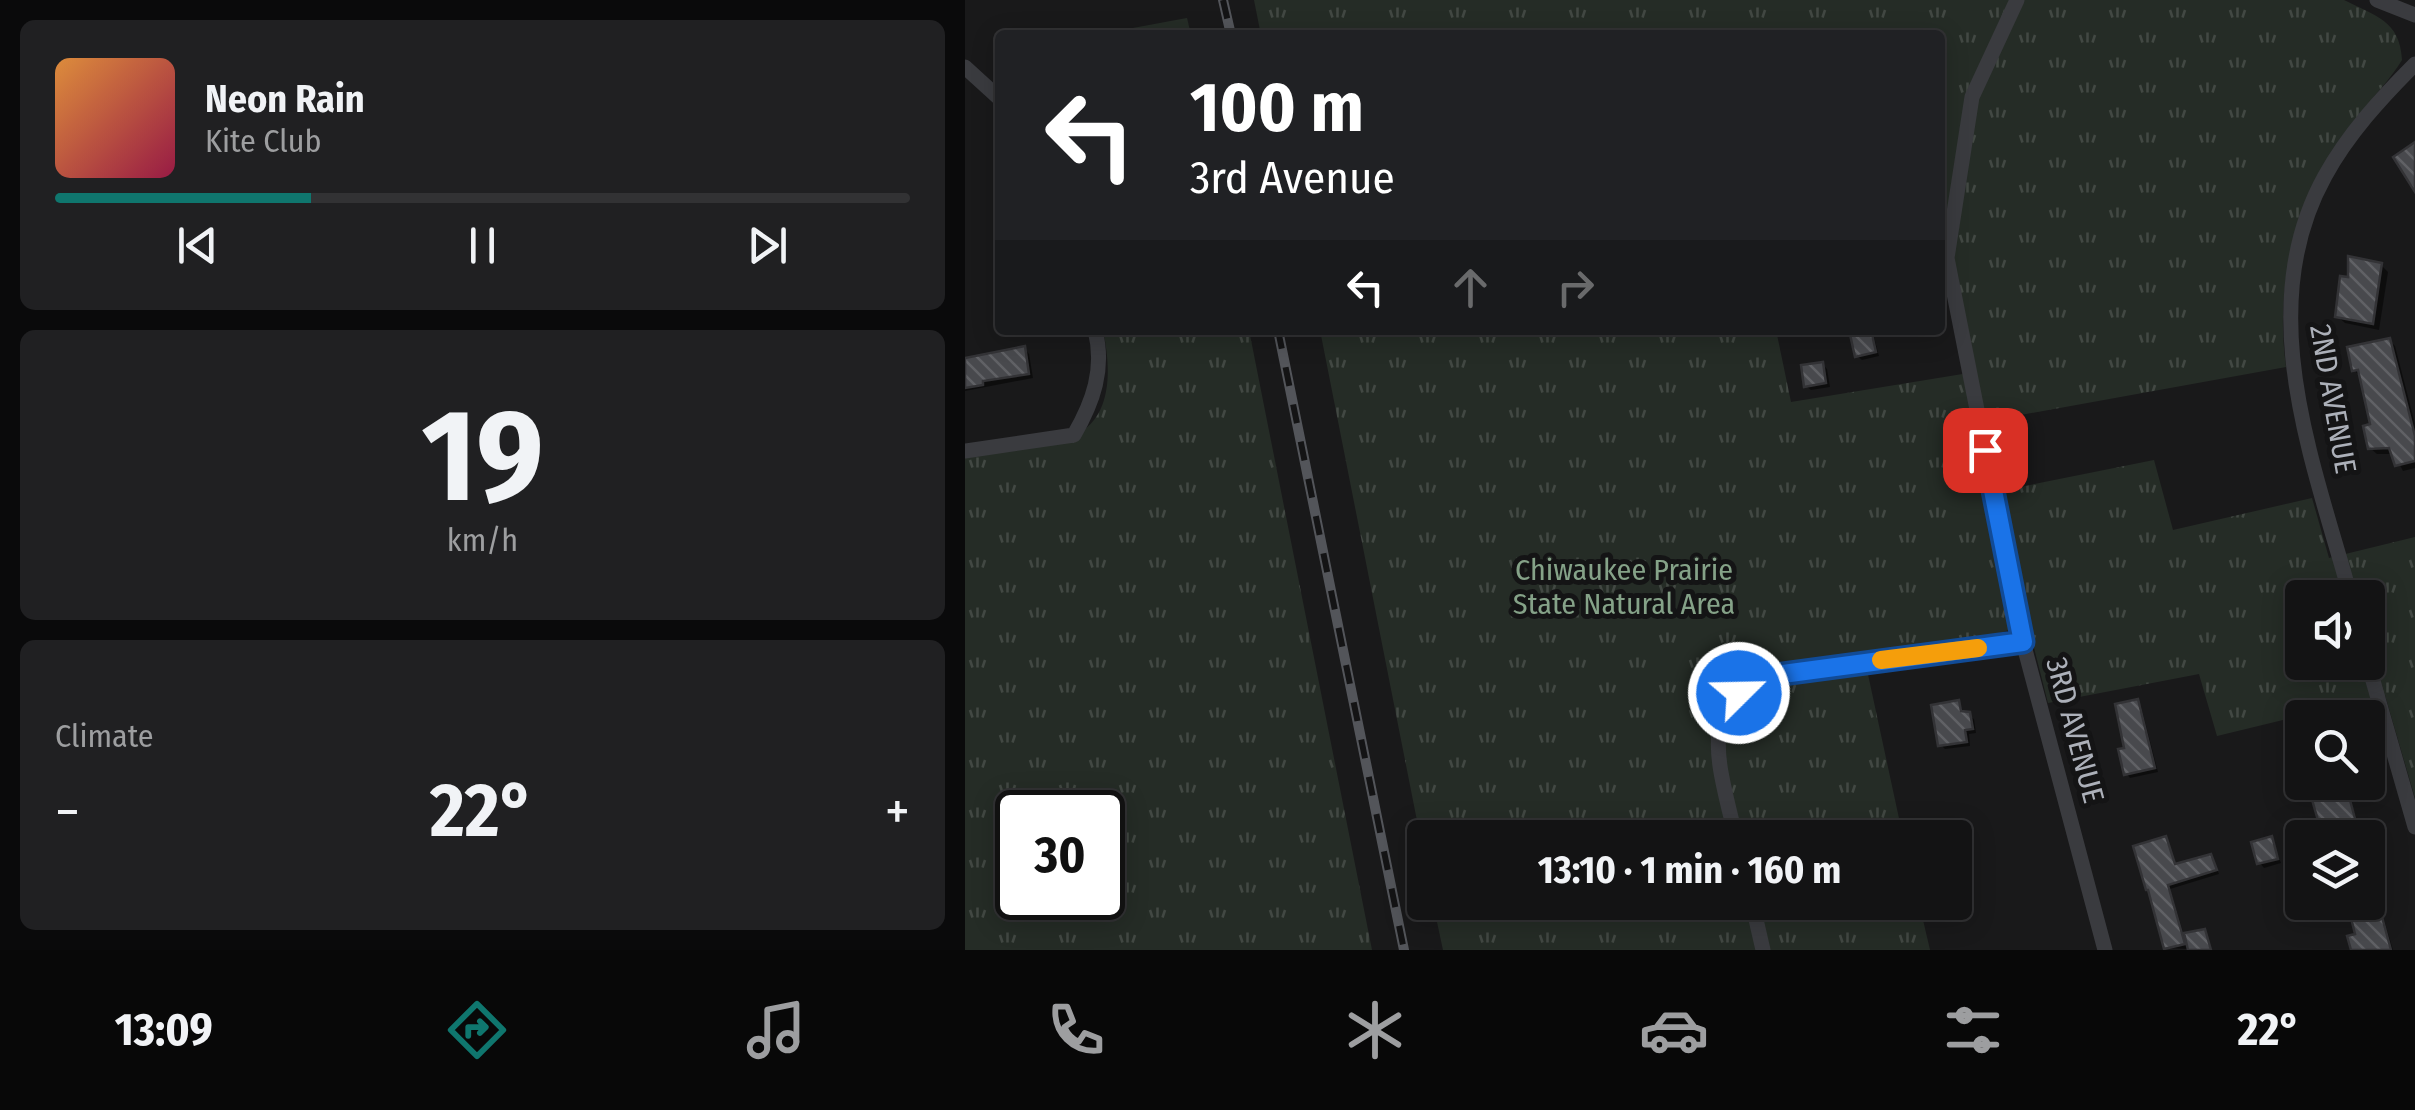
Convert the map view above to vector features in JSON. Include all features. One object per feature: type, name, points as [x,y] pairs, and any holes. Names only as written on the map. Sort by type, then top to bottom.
[{"type":"street","name":"3RD AVENUE","points":[[2017,0],[1972,97],[1947,258],[2023,642],[2105,950]]},
{"type":"street","points":[[2377,0],[2415,15]]},
{"type":"street","name":"2ND AVENUE","points":[[2346,580],[2295,380],[2289,336],[2292,270],[2325,176],[2350,136],[2415,64]]},
{"type":"street","points":[[965,67],[995,94]]},
{"type":"street","points":[[965,451],[1074,435],[1094,400],[1099,345],[1096,335]]},
{"type":"street","points":[[1732,820],[1717,733],[1728,706],[1739,693],[1768,676],[2023,642]]},
{"type":"street","points":[[2373,680],[2415,827]]},
{"type":"street","points":[[1756,920],[1763,950]]},
{"type":"green space","name":"Chiwaukee Prairie State Natural Area","points":[[1254,0],[2344,0],[2384,21],[2400,47],[2402,60],[2339,143],[2307,203],[2288,265],[2283,332],[2286,367],[1971,424],[1985,494],[2154,460],[2173,530],[2312,498],[2329,558],[2415,537],[2415,798],[2385,695],[2365,700],[2285,700],[2285,719],[2217,736],[2199,674],[2048,703],[2028,624],[1990,636],[1864,656],[1899,820],[1417,820],[1321,335],[1777,335],[1791,402],[1975,372],[1959,290],[1945,293],[1945,30],[1260,30]]},
{"type":"green space","points":[[1187,18],[1190,30],[1122,30]]},
{"type":"green space","points":[[1104,335],[1250,335],[1372,950],[965,950],[965,458],[1043,444],[1081,432],[1099,412],[1107,386]]},
{"type":"green space","points":[[1437,920],[1923,920],[1930,950],[1443,950]]},
{"type":"building","points":[[2415,142],[2415,192],[2393,157]]},
{"type":"building","points":[[2348,256],[2382,263],[2373,324],[2335,317],[2340,276],[2348,277]]},
{"type":"building","points":[[1850,335],[1872,335],[1876,352],[1855,357]]},
{"type":"building","points":[[2390,338],[2415,436],[2415,461],[2395,466],[2389,448],[2368,449],[2363,426],[2370,424],[2358,370],[2352,371],[2347,347]]},
{"type":"building","points":[[1025,346],[1029,374],[965,388],[965,358]]},
{"type":"building","points":[[1823,362],[1826,383],[1804,387],[1801,365]]},
{"type":"building","points":[[2138,699],[2155,768],[2124,775],[2118,749],[2124,748],[2115,704]]},
{"type":"building","points":[[1959,700],[1961,711],[1970,712],[1973,729],[1965,730],[1967,742],[1938,746],[1931,705]]},
{"type":"building","points":[[2312,800],[2350,800],[2355,820],[2318,820]]},
{"type":"building","points":[[2166,836],[2175,864],[2211,854],[2217,870],[2168,885],[2185,944],[2164,949],[2133,846]]},
{"type":"building","points":[[2272,836],[2278,859],[2257,864],[2251,842]]},
{"type":"building","points":[[2352,920],[2383,920],[2391,950],[2351,950],[2347,936],[2355,934]]},
{"type":"building","points":[[2205,929],[2211,950],[2188,950],[2184,933]]},
{"type":"railway","points":[[1223,0],[1230,30]]},
{"type":"railway","points":[[1279,335],[1404,950]]},
{"type":"slow traffic","points":[[1881,660],[1978,648]]},
{"type":"route","points":[[1739,693],[1768,676],[2023,642],[1985,450]]}]
